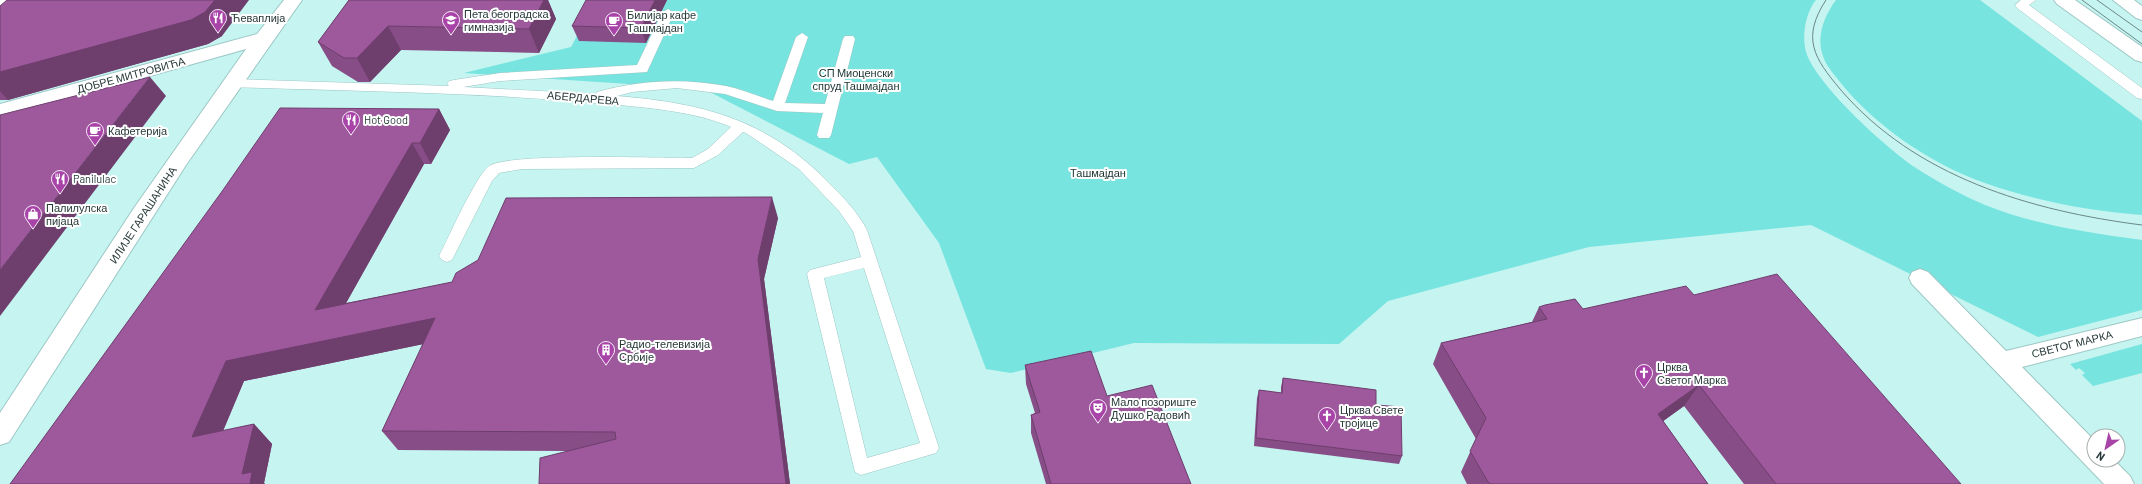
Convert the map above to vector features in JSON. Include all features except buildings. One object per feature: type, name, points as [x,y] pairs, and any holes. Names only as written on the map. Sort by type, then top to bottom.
[{"type":"street","name":"ИЛИЈЕ ГАРАШАНИНА","points":[[0,434],[230,83],[292,0]]},
{"type":"street","points":[[2063,0],[2142,56]]},
{"type":"street","points":[[2122,0],[2142,14]]},
{"type":"street","name":"ДОБРЕ МИТРОВИЋА","points":[[0,111],[262,39]]},
{"type":"street","points":[[1920,278],[2086,449]]},
{"type":"street","name":"СВЕТОГ МАРКА","points":[[2002,362],[2142,326]]},
{"type":"street","points":[[2105,468],[2121,484]]},
{"type":"lane","points":[[0,5],[5,0]]},
{"type":"lane","points":[[2030,0],[2021,5],[2142,95]]},
{"type":"lane","points":[[423,89],[500,77],[642,69],[668,13]]},
{"type":"lane","points":[[777,107],[802,37]]},
{"type":"lane","points":[[824,135],[849,39]]},
{"type":"lane","name":"АБЕРДАРЕВА","points":[[230,83],[299,87],[423,89],[590,98],[691,111],[725,119],[751,130],[804,166],[844,206],[860,230],[868,261],[930,448],[861,467],[815,274],[868,261]]},
{"type":"lane","points":[[590,98],[632,88],[677,84],[726,90],[777,107],[831,109]]},
{"type":"lane","points":[[447,256],[486,178],[495,169],[522,164],[694,163],[713,152],[741,126]]},
{"type":"green space","name":"Ташмајдан","points":[[596,0],[1816,0],[1809,12],[1805,26],[1804,41],[1807,55],[1814,69],[1839,100],[1855,116],[1903,159],[1916,168],[1950,188],[1985,205],[2043,223],[2082,231],[2142,240],[2142,310],[2038,337],[1811,225],[1589,247],[1388,301],[1339,344],[1134,343],[1011,373],[986,369],[939,243],[877,157],[849,164],[704,89],[464,73],[571,47]]},
{"type":"green space","points":[[1836,0],[1980,0],[2142,121],[2142,215],[2082,208],[2023,195],[1965,175],[1944,165],[1905,142],[1870,114],[1854,98],[1824,60],[1820,41],[1822,27]]},
{"type":"green space","points":[[2142,344],[2142,373],[2093,386],[2082,375],[2085,373],[2079,368],[2076,370],[2070,364]]},
{"type":"tram line","points":[[1826,0],[1818,13],[1814,26],[1813,37],[1814,47],[1823,67],[1840,89],[1870,120],[1903,145],[1939,167],[1978,185],[2017,199],[2100,219],[2142,225]]},
{"type":"tram line","points":[[2082,0],[2142,44]]},
{"type":"tram line","points":[[2097,0],[2142,32]]},
{"type":"place","name":"Ћеваплија","points":[[218,33]]},
{"type":"place","name":"Пета београдска гимназија","points":[[451,35]]},
{"type":"place","name":"Билијар кафе Ташмајдан","points":[[614,36]]},
{"type":"place","name":"Hot Good","points":[[351,135]]},
{"type":"place","name":"Кафетерија","points":[[95,146]]},
{"type":"place","name":"Panilulac","points":[[60,194]]},
{"type":"place","name":"Палилулска пијаца","points":[[33,229]]},
{"type":"place","name":"Радио-телевизија Србије","points":[[606,365]]},
{"type":"place","name":"Црква Светог Марка","points":[[1644,388]]},
{"type":"place","name":"Мало позориште Душко Радовић","points":[[1098,423]]},
{"type":"place","name":"Црква Свете тројице","points":[[1327,431]]},
{"type":"park label","name":"СП Миоценски спруд Ташмајдан","points":[[856,79]]}]
